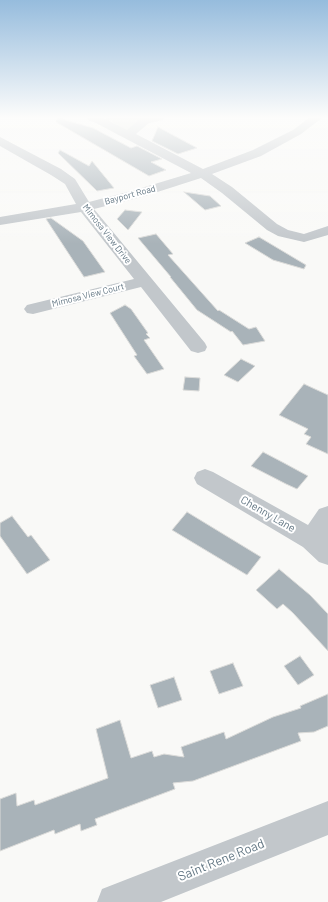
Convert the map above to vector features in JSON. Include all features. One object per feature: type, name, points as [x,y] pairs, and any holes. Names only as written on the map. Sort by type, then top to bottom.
[{"type":"street","name":"Mimosa View Drive","points":[[35,160],[64,176],[70,182],[84,207],[198,348]]},
{"type":"street","points":[[176,160],[203,174],[227,190],[272,227],[299,238],[314,236],[328,230]]},
{"type":"street","name":"Bayport Road","points":[[0,222],[84,207],[140,194],[203,174],[240,160]]},
{"type":"street","name":"Mimosa View Court","points":[[33,309],[144,281]]},
{"type":"street","name":"Chenny Lane","points":[[205,478],[320,547]]},
{"type":"street","points":[[320,547],[328,516]]},
{"type":"street","name":"Saint Rene Road","points":[[115,902],[328,818]]},
{"type":"building","points":[[65,160],[78,160],[89,166],[92,161],[114,188],[97,191]]},
{"type":"building","points":[[122,160],[158,160],[151,162],[166,170],[149,176]]},
{"type":"building","points":[[184,192],[210,196],[221,206],[205,210]]},
{"type":"building","points":[[125,210],[142,212],[128,230],[117,219]]},
{"type":"building","points":[[51,218],[83,241],[105,272],[84,277],[46,219]]},
{"type":"building","points":[[156,234],[173,254],[168,255],[218,311],[219,310],[249,329],[256,327],[265,341],[243,345],[232,331],[231,332],[197,310],[138,238]]},
{"type":"building","points":[[259,237],[306,265],[304,269],[273,260],[245,243]]},
{"type":"building","points":[[125,305],[131,309],[148,333],[146,334],[150,338],[144,340],[164,369],[147,374],[134,356],[137,355],[110,313]]},
{"type":"building","points":[[241,359],[255,366],[238,382],[224,375]]},
{"type":"building","points":[[185,377],[200,378],[199,391],[183,390]]},
{"type":"building","points":[[304,384],[328,395],[328,454],[306,444],[311,437],[304,434],[308,429],[279,415]]},
{"type":"building","points":[[263,452],[308,476],[297,489],[251,466]]},
{"type":"building","points":[[187,512],[261,557],[247,575],[172,530]]},
{"type":"building","points":[[12,516],[28,537],[31,535],[50,560],[27,574],[0,536],[0,523]]},
{"type":"building","points":[[279,569],[310,595],[328,614],[328,651],[283,604],[277,609],[256,590]]},
{"type":"building","points":[[300,656],[314,675],[298,685],[284,666]]},
{"type":"building","points":[[233,663],[243,686],[219,694],[210,671]]},
{"type":"building","points":[[174,677],[182,700],[158,708],[150,685]]},
{"type":"building","points":[[328,694],[328,726],[314,732],[298,733],[301,741],[193,781],[173,783],[175,789],[95,819],[97,825],[81,831],[80,824],[55,834],[54,830],[0,851],[0,799],[16,793],[17,806],[34,800],[35,805],[108,778],[96,729],[120,720],[131,758],[152,751],[154,757],[164,754],[184,757],[181,747],[224,732],[226,739],[273,717],[301,708],[300,706]]}]
